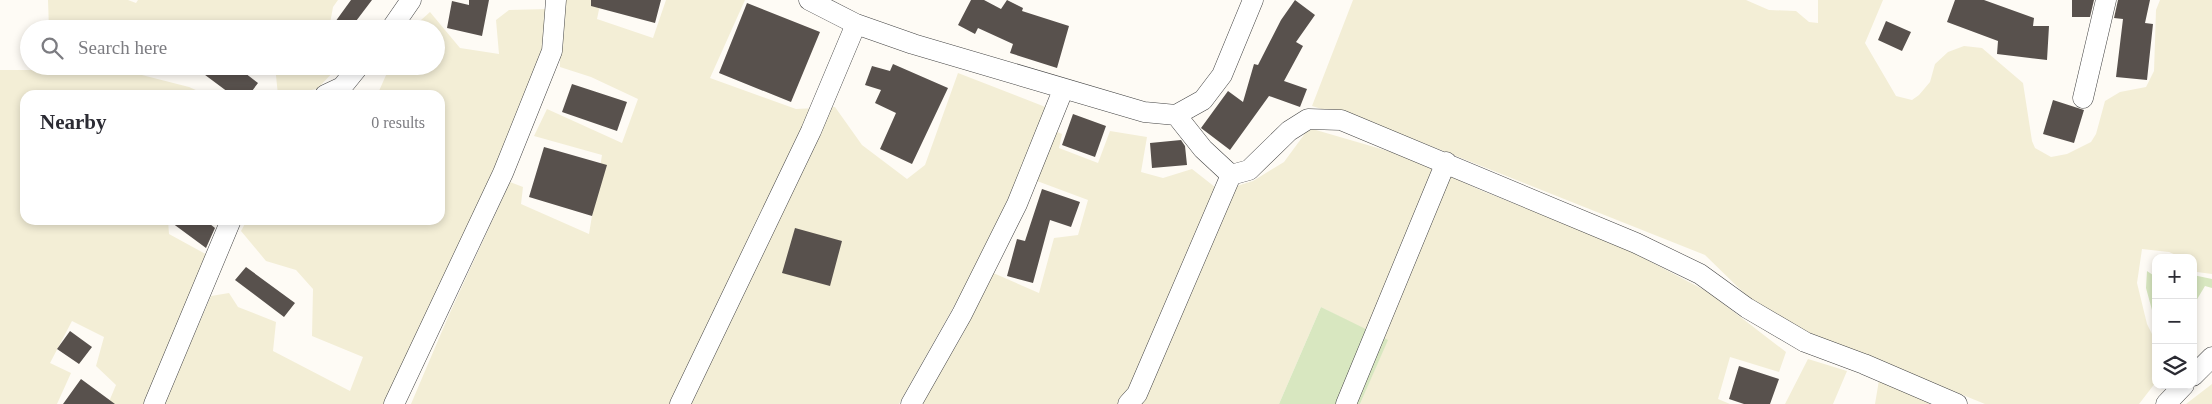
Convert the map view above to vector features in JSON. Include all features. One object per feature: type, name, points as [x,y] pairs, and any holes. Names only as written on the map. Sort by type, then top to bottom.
[{"type":"street","points":[[397,20],[411,0]]},
{"type":"street","points":[[394,404],[507,164],[552,51],[556,0]]},
{"type":"street","points":[[809,0],[856,24],[913,44],[1063,90],[1144,112],[1176,115],[1203,100],[1222,74],[1253,0]]},
{"type":"street","points":[[2083,98],[2106,0]]},
{"type":"street","points":[[680,404],[811,130],[856,24]]},
{"type":"street","points":[[336,90],[342,87],[352,75]]},
{"type":"street","points":[[911,404],[962,314],[1017,204],[1063,90]]},
{"type":"street","points":[[1176,115],[1203,149],[1231,175]]},
{"type":"street","points":[[1231,175],[1249,170],[1289,131],[1308,119],[1341,120],[1446,162],[1495,186],[1636,243],[1700,274],[1747,308],[1805,342],[1864,364],[1958,404]]},
{"type":"street","points":[[1346,404],[1446,162]]},
{"type":"street","points":[[1128,404],[1137,394],[1231,175]]},
{"type":"street","points":[[154,404],[229,225]]},
{"type":"street","points":[[2197,372],[2212,357]]},
{"type":"street","points":[[2166,404],[2180,389]]},
{"type":"shaded area","points":[[48,0],[128,0],[136,3],[138,0],[338,0],[333,7],[331,20],[49,20]]},
{"type":"shaded area","points":[[563,0],[601,0],[597,19],[653,38],[666,0],[745,0],[710,78],[796,109],[835,107],[862,145],[907,179],[925,165],[958,73],[1048,108],[984,253],[899,404],[411,404],[448,317],[510,182],[523,187],[521,204],[589,234],[602,155],[534,136],[547,109],[622,143],[638,99],[591,77],[560,67],[560,14]]},
{"type":"shaded area","points":[[1353,0],[1746,0],[1769,10],[1796,11],[1809,22],[1818,23],[1818,0],[1883,0],[1865,43],[1896,96],[1912,100],[1919,95],[1930,82],[1935,64],[1948,52],[1964,46],[1982,48],[2023,83],[2032,141],[2035,148],[2051,157],[2067,154],[2091,142],[2096,134],[2105,101],[2120,92],[2146,87],[2154,71],[2156,10],[2160,0],[2212,0],[2212,274],[2197,272],[2197,254],[2174,254],[2142,249],[2137,283],[2147,324],[2152,334],[2152,387],[2139,404],[1985,404],[1810,333],[1748,297],[1705,255],[1398,133],[1312,106]]},
{"type":"shaded area","points":[[548,9],[543,58],[399,404],[164,404],[211,296],[229,293],[238,307],[276,322],[273,351],[350,391],[363,357],[312,336],[313,289],[296,270],[266,261],[241,231],[244,225],[445,225],[445,90],[379,90],[386,75],[445,75],[445,30],[460,48],[499,54],[496,20],[509,10]]},
{"type":"shaded area","points":[[430,12],[437,20],[421,20]]},
{"type":"shaded area","points":[[0,70],[20,70],[20,75],[142,75],[196,90],[20,90],[20,225],[168,225],[169,234],[211,257],[144,404],[108,404],[116,385],[96,366],[104,337],[72,321],[50,363],[71,373],[57,404],[0,404]]},
{"type":"shaded area","points":[[276,75],[330,75],[317,89],[277,90]]},
{"type":"shaded area","points":[[1309,128],[1412,158],[1480,190],[1621,246],[1708,292],[1786,352],[1779,372],[1730,357],[1718,399],[1730,404],[1360,404],[1387,341],[1321,307],[1279,404],[920,404],[963,334],[991,272],[1039,293],[1054,238],[1078,235],[1088,200],[1037,181],[1055,131],[1062,134],[1059,148],[1098,163],[1110,131],[1147,137],[1141,172],[1163,178],[1192,169],[1220,191],[1253,181],[1284,162]]},
{"type":"shaded area","points":[[1808,359],[1847,371],[1833,404],[1785,404]]},
{"type":"shaded area","points":[[1879,380],[1938,404],[1875,404]]},
{"type":"shaded area","points":[[2212,384],[2212,404],[2186,404]]},
{"type":"green space","points":[[2147,271],[2152,274],[2152,310],[2146,288]]},
{"type":"green space","points":[[2197,276],[2212,279],[2212,288],[2205,286],[2197,299]]},
{"type":"green space","points":[[1321,307],[1388,340],[1360,404],[1279,404]]},
{"type":"building","points":[[351,0],[372,0],[357,20],[337,20]]},
{"type":"building","points":[[469,0],[489,0],[482,36],[447,28],[452,1],[469,5]]},
{"type":"building","points":[[591,0],[661,0],[655,23],[591,6]]},
{"type":"building","points":[[971,0],[984,0],[1001,9],[1007,0],[1023,8],[1022,11],[1069,26],[1057,68],[1010,53],[1013,44],[978,28],[975,34],[958,25]]},
{"type":"building","points":[[1295,0],[1315,15],[1296,42],[1303,46],[1284,81],[1307,89],[1300,107],[1269,96],[1230,150],[1201,128],[1228,91],[1243,102],[1254,64],[1258,65],[1281,20]]},
{"type":"building","points":[[1955,0],[1984,0],[2034,18],[2033,26],[2049,26],[2047,60],[1997,54],[1998,41],[1947,22]]},
{"type":"building","points":[[2072,0],[2094,0],[2090,17],[2072,17]]},
{"type":"building","points":[[2118,0],[2150,0],[2145,23],[2153,24],[2147,80],[2116,77],[2123,19],[2114,18]]},
{"type":"building","points":[[747,3],[820,32],[791,102],[719,73]]},
{"type":"building","points":[[1886,21],[1911,32],[1902,51],[1878,40]]},
{"type":"building","points":[[893,64],[948,88],[912,164],[880,149],[896,113],[875,103],[881,90],[865,85],[872,66],[890,71]]},
{"type":"building","points":[[205,75],[248,75],[258,83],[253,90],[225,90]]},
{"type":"building","points":[[572,84],[627,102],[617,131],[562,112]]},
{"type":"building","points":[[2053,100],[2084,110],[2074,143],[2043,134]]},
{"type":"building","points":[[1073,114],[1106,126],[1095,157],[1062,145]]},
{"type":"building","points":[[1181,140],[1185,146],[1187,165],[1152,168],[1150,143]]},
{"type":"building","points":[[544,147],[607,165],[592,216],[529,197]]},
{"type":"building","points":[[1042,189],[1080,202],[1071,227],[1050,220],[1033,283],[1007,276],[1017,239],[1025,241]]},
{"type":"building","points":[[175,225],[211,225],[215,228],[206,248]]},
{"type":"building","points":[[795,228],[842,241],[830,286],[782,273]]},
{"type":"building","points":[[246,267],[295,303],[284,317],[235,280]]},
{"type":"building","points":[[70,331],[92,347],[79,364],[57,349]]},
{"type":"building","points":[[1739,366],[1779,379],[1770,404],[1744,404],[1729,399]]},
{"type":"building","points":[[81,379],[115,404],[63,404]]}]
